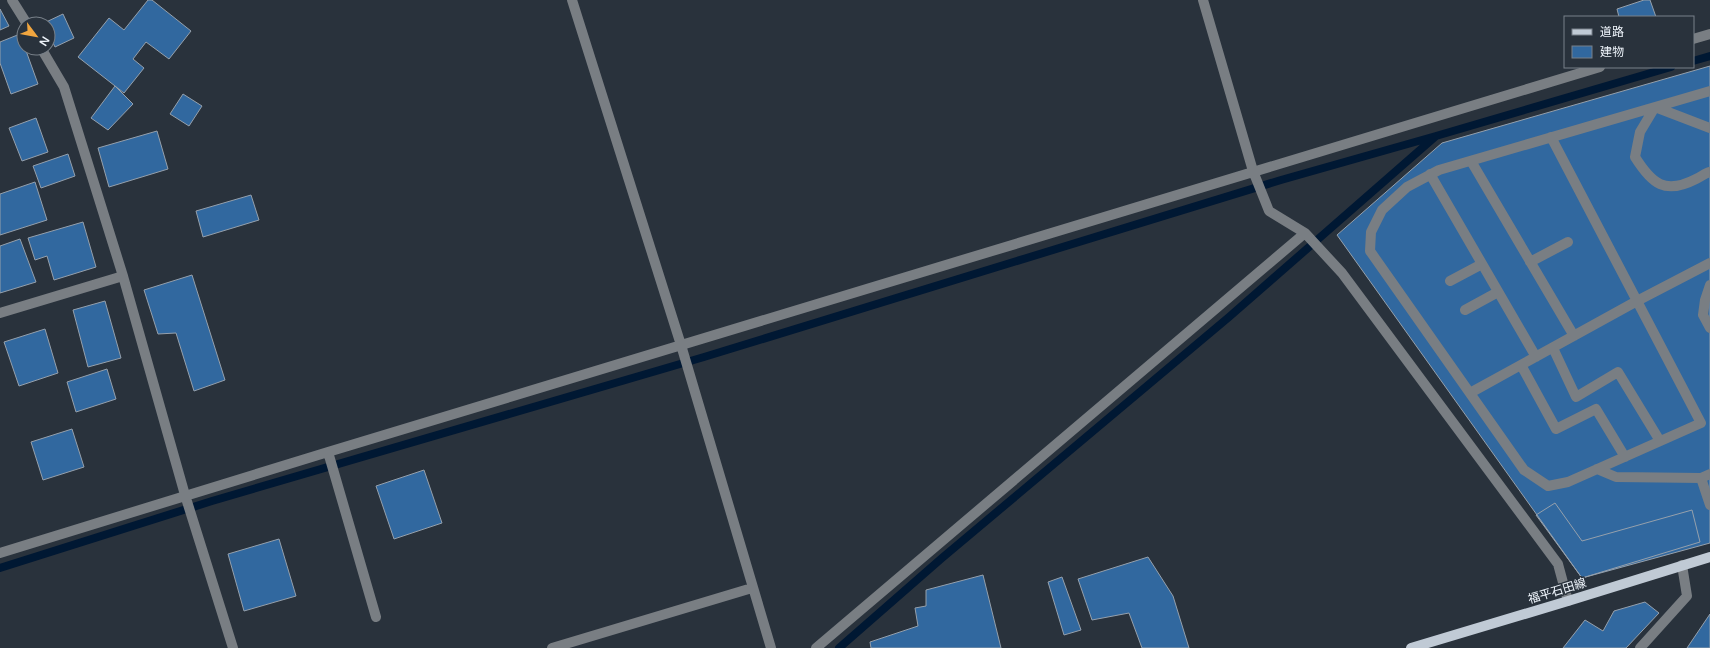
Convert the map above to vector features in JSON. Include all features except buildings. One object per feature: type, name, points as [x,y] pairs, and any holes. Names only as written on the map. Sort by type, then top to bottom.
[{"type":"main road","name":"福平石田線","points":[[1411,648],[1568,602],[1710,557]]},
{"type":"street","points":[[12,0],[22,16]]},
{"type":"street","points":[[572,0],[681,345],[771,648]]},
{"type":"street","points":[[1203,0],[1253,171],[1269,210],[1305,233],[1342,273],[1558,564],[1568,602]]},
{"type":"street","points":[[1694,39],[1710,34]]},
{"type":"street","points":[[46,56],[64,87],[123,276],[185,495],[233,648]]},
{"type":"street","points":[[0,553],[185,495],[1597,68]]},
{"type":"street","points":[[1551,137],[1637,301],[1706,422],[1568,482],[1548,486],[1524,470],[1370,251],[1371,232],[1382,210],[1406,187],[1439,170],[1551,137],[1710,91]]},
{"type":"street","points":[[1655,107],[1710,128]]},
{"type":"street","points":[[1655,107],[1640,132],[1635,157],[1646,175],[1660,185],[1678,185],[1696,180],[1710,172]]},
{"type":"street","points":[[1471,161],[1574,336]]},
{"type":"street","points":[[1430,174],[1536,357]]},
{"type":"street","points":[[816,648],[1305,233]]},
{"type":"street","points":[[1530,262],[1568,242]]},
{"type":"street","points":[[1470,393],[1637,301],[1710,263]]},
{"type":"street","points":[[1450,281],[1482,264]]},
{"type":"street","points":[[0,313],[123,276]]},
{"type":"street","points":[[1710,285],[1705,300],[1703,315],[1710,328]]},
{"type":"street","points":[[1465,310],[1498,292]]},
{"type":"street","points":[[1553,348],[1576,396],[1618,372],[1660,441]]},
{"type":"street","points":[[1521,365],[1556,429],[1596,409],[1625,457]]},
{"type":"street","points":[[328,452],[376,616]]},
{"type":"street","points":[[1597,469],[1616,477],[1705,476],[1710,504]]},
{"type":"street","points":[[1640,648],[1687,596],[1682,566]]},
{"type":"street","points":[[552,648],[752,588]]},
{"type":"waterway","points":[[1694,61],[1710,56]]},
{"type":"waterway","points":[[839,648],[942,558],[1229,317],[1436,136],[1668,68]]},
{"type":"waterway","points":[[0,568],[212,501],[704,357],[1281,180],[1436,136]]}]
